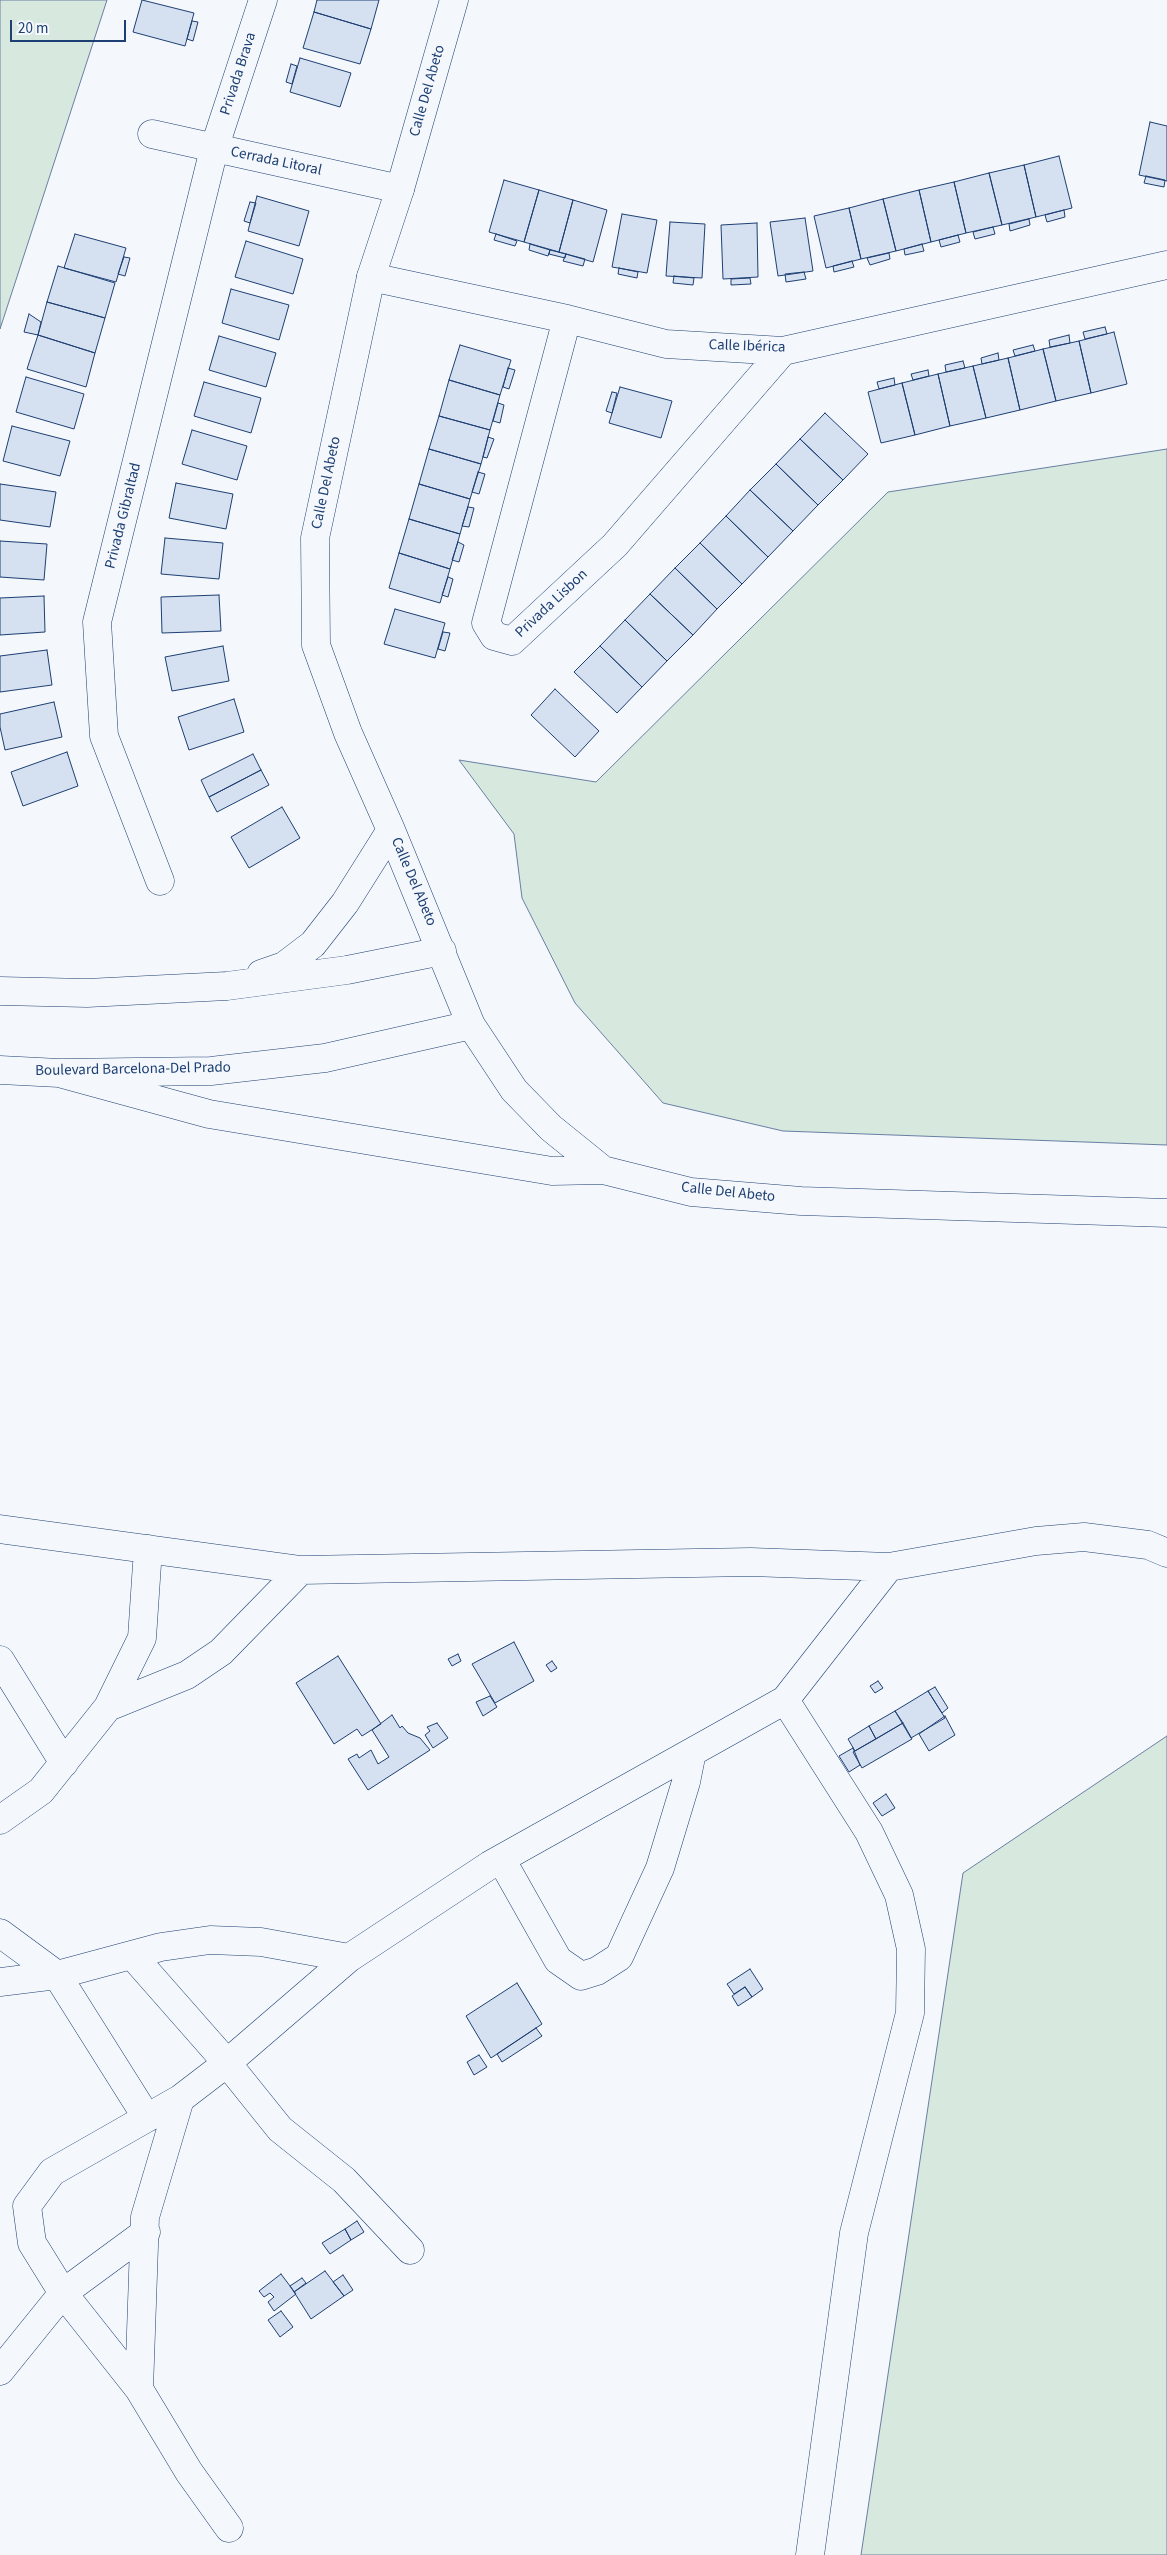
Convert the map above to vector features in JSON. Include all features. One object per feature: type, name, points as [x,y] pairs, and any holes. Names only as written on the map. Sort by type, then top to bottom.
[{"type":"street","name":"Privada Brava","points":[[214,148],[263,0]]},
{"type":"street","name":"Calle Del Abeto","points":[[454,0],[400,189],[371,277],[315,538],[316,645],[348,733],[442,951],[471,1025],[514,1090],[552,1128],[603,1170],[691,1192],[801,1201],[1167,1213]]},
{"type":"street","name":"Cerrada Litoral","points":[[152,134],[400,189]]},
{"type":"street","name":"Privada Gibraltad","points":[[160,881],[104,736],[97,622],[214,148]]},
{"type":"street","name":"Calle Ibérica","points":[[371,277],[567,319],[666,344],[783,351],[1160,267]]},
{"type":"street","name":"Privada Lisbon","points":[[567,319],[486,623],[494,636],[512,641],[615,545],[783,351]]},
{"type":"street","points":[[227,986],[284,966],[313,944],[345,904],[391,830]]},
{"type":"street","points":[[0,991],[87,993],[227,986],[347,970],[442,951]]},
{"type":"street","name":"Boulevard Barcelona-Del Prado","points":[[0,1070],[59,1074],[211,1071],[325,1058],[471,1025]]},
{"type":"street","points":[[59,1074],[209,1114],[552,1171],[603,1170]]},
{"type":"street","points":[[0,1529],[301,1570],[751,1562],[889,1567],[1036,1541],[1084,1537],[1148,1545],[1167,1553]]},
{"type":"street","points":[[0,1820],[41,1791],[108,1707],[142,1638],[148,1549]]},
{"type":"street","points":[[229,2528],[189,2472],[140,2389],[63,2293],[32,2243],[27,2206],[52,2172],[180,2099],[227,2063],[349,1958],[501,1859],[786,1700],[889,1567]]},
{"type":"street","points":[[108,1707],[187,1676],[221,1652],[301,1570]]},
{"type":"street","points":[[0,1660],[64,1763]]},
{"type":"street","points":[[786,1700],[868,1832],[898,1895],[911,1949],[910,2013],[854,2233],[810,2555]]},
{"type":"street","points":[[501,1859],[558,1960],[581,1976],[597,1971],[619,1957],[660,1868],[686,1782],[692,1752]]},
{"type":"street","points":[[0,1933],[57,1975],[147,2118]]},
{"type":"street","points":[[0,1982],[57,1975],[161,1947],[210,1940],[261,1942],[349,1958]]},
{"type":"street","points":[[132,1955],[227,2063],[280,2129],[344,2180],[410,2250]]},
{"type":"street","points":[[140,2389],[145,2217],[180,2099]]},
{"type":"street","points":[[0,2371],[63,2293],[146,2232]]},
{"type":"shaded area","points":[[0,0],[107,0],[0,329]]},
{"type":"shaded area","points":[[1167,449],[1167,1145],[783,1131],[663,1103],[575,1003],[522,898],[514,834],[459,760],[596,782],[888,492]]},
{"type":"shaded area","points":[[1167,1736],[1167,2555],[861,2555],[963,1873]]},
{"type":"building","points":[[142,0],[194,13],[185,46],[133,32]]},
{"type":"building","points":[[317,0],[379,0],[371,29],[314,12]]},
{"type":"building","points":[[314,12],[371,29],[360,64],[303,48]]},
{"type":"building","points":[[192,21],[198,22],[193,41],[187,39]]},
{"type":"building","points":[[300,58],[351,73],[340,107],[290,92]]},
{"type":"building","points":[[291,64],[297,66],[292,84],[286,82]]},
{"type":"building","points":[[1150,122],[1167,126],[1167,181],[1139,175]]},
{"type":"building","points":[[1059,156],[1072,208],[1036,217],[1024,165]]},
{"type":"building","points":[[1024,165],[1036,217],[1002,225],[989,173]]},
{"type":"building","points":[[989,173],[1002,225],[966,233],[954,182]]},
{"type":"building","points":[[1146,176],[1165,180],[1164,187],[1144,183]]},
{"type":"building","points":[[504,180],[539,190],[524,242],[489,232]]},
{"type":"building","points":[[954,182],[966,233],[931,242],[919,190]]},
{"type":"building","points":[[539,190],[573,200],[559,252],[524,242]]},
{"type":"building","points":[[919,190],[931,242],[896,251],[883,199]]},
{"type":"building","points":[[257,196],[309,211],[299,246],[248,231]]},
{"type":"building","points":[[883,199],[896,251],[861,259],[849,208]]},
{"type":"building","points":[[573,200],[607,210],[593,262],[559,252]]},
{"type":"building","points":[[250,202],[256,203],[250,223],[244,221]]},
{"type":"building","points":[[849,208],[861,259],[826,268],[814,216]]},
{"type":"building","points":[[1064,210],[1065,217],[1047,222],[1045,215]]},
{"type":"building","points":[[622,214],[657,220],[647,273],[612,267]]},
{"type":"building","points":[[805,218],[813,271],[778,276],[770,222]]},
{"type":"building","points":[[1029,219],[1030,225],[1010,231],[1009,224]]},
{"type":"building","points":[[670,222],[705,224],[702,278],[666,276]]},
{"type":"building","points":[[757,223],[758,277],[723,279],[721,225]]},
{"type":"building","points":[[993,227],[995,234],[975,239],[973,232]]},
{"type":"building","points":[[75,234],[126,248],[116,282],[64,268]]},
{"type":"building","points":[[496,234],[517,241],[515,246],[494,240]]},
{"type":"building","points":[[958,235],[960,242],[941,247],[939,240]]},
{"type":"building","points":[[246,241],[303,259],[293,294],[235,277]]},
{"type":"building","points":[[530,244],[550,250],[548,256],[529,250]]},
{"type":"building","points":[[922,244],[924,251],[905,255],[904,249]]},
{"type":"building","points":[[550,250],[566,254],[565,258],[549,254]]},
{"type":"building","points":[[889,253],[890,259],[870,265],[867,258]]},
{"type":"building","points":[[566,254],[585,259],[583,266],[563,261]]},
{"type":"building","points":[[124,257],[130,258],[125,276],[118,274]]},
{"type":"building","points":[[852,261],[854,267],[834,272],[833,266]]},
{"type":"building","points":[[58,266],[115,283],[105,318],[47,302]]},
{"type":"building","points":[[619,268],[638,272],[637,278],[618,274]]},
{"type":"building","points":[[804,272],[806,279],[786,282],[785,274]]},
{"type":"building","points":[[674,276],[694,278],[693,285],[673,283]]},
{"type":"building","points":[[750,278],[751,284],[731,285],[731,279]]},
{"type":"building","points":[[231,289],[289,305],[279,340],[222,323]]},
{"type":"building","points":[[47,302],[105,318],[95,353],[38,335]]},
{"type":"building","points":[[29,314],[41,322],[38,335],[24,332]]},
{"type":"building","points":[[1105,327],[1107,334],[1085,339],[1083,332]]},
{"type":"building","points":[[1114,332],[1127,384],[1091,393],[1079,341]]},
{"type":"building","points":[[38,335],[95,353],[86,387],[27,369]]},
{"type":"building","points":[[1069,335],[1070,343],[1050,347],[1049,340]]},
{"type":"building","points":[[219,336],[276,353],[266,387],[209,370]]},
{"type":"building","points":[[1079,341],[1091,393],[1056,401],[1043,349]]},
{"type":"building","points":[[460,345],[511,360],[500,395],[449,380]]},
{"type":"building","points":[[1033,345],[1035,351],[1015,356],[1013,350]]},
{"type":"building","points":[[1043,349],[1056,401],[1020,410],[1008,358]]},
{"type":"building","points":[[998,353],[999,360],[982,364],[981,358]]},
{"type":"building","points":[[1008,358],[1020,410],[986,418],[973,366]]},
{"type":"building","points":[[963,361],[965,368],[946,372],[945,365]]},
{"type":"building","points":[[973,366],[986,418],[950,426],[938,374]]},
{"type":"building","points":[[508,368],[515,370],[509,389],[503,387]]},
{"type":"building","points":[[928,370],[929,376],[913,380],[911,374]]},
{"type":"building","points":[[938,374],[950,426],[915,435],[902,383]]},
{"type":"building","points":[[26,377],[84,394],[74,429],[16,412]]},
{"type":"building","points":[[894,378],[895,385],[879,389],[877,382]]},
{"type":"building","points":[[449,380],[500,395],[490,430],[439,416]]},
{"type":"building","points":[[204,382],[261,398],[251,433],[194,416]]},
{"type":"building","points":[[902,383],[915,435],[881,443],[868,392]]},
{"type":"building","points":[[620,387],[672,401],[661,438],[609,423]]},
{"type":"building","points":[[612,392],[617,393],[612,413],[606,411]]},
{"type":"building","points":[[498,403],[504,405],[500,423],[493,421]]},
{"type":"building","points":[[825,413],[868,454],[843,480],[800,439]]},
{"type":"building","points":[[439,416],[490,430],[481,464],[429,449]]},
{"type":"building","points":[[12,426],[70,441],[60,476],[3,461]]},
{"type":"building","points":[[192,430],[247,446],[237,480],[182,464]]},
{"type":"building","points":[[488,437],[494,439],[487,458],[483,457]]},
{"type":"building","points":[[800,439],[843,480],[818,505],[776,464]]},
{"type":"building","points":[[429,449],[481,464],[470,499],[419,484]]},
{"type":"building","points":[[776,464],[818,505],[793,531],[750,490]]},
{"type":"building","points":[[478,472],[485,474],[479,494],[472,492]]},
{"type":"building","points":[[176,483],[233,494],[226,529],[169,518]]},
{"type":"building","points":[[0,484],[56,492],[50,527],[0,520]]},
{"type":"building","points":[[419,484],[470,499],[460,534],[409,519]]},
{"type":"building","points":[[750,490],[793,531],[768,557],[726,516]]},
{"type":"building","points":[[468,507],[474,508],[469,527],[462,526]]},
{"type":"building","points":[[726,516],[768,557],[742,584],[700,543]]},
{"type":"building","points":[[409,519],[460,534],[450,569],[399,553]]},
{"type":"building","points":[[165,538],[223,543],[219,579],[161,574]]},
{"type":"building","points":[[0,541],[47,544],[44,580],[0,577]]},
{"type":"building","points":[[458,542],[464,545],[459,562],[452,560]]},
{"type":"building","points":[[700,543],[742,584],[717,609],[675,568]]},
{"type":"building","points":[[399,553],[450,569],[440,603],[389,588]]},
{"type":"building","points":[[675,568],[717,609],[693,635],[650,594]]},
{"type":"building","points":[[448,577],[453,579],[448,597],[442,595]]},
{"type":"building","points":[[650,594],[693,635],[667,661],[625,620]]},
{"type":"building","points":[[219,595],[221,631],[162,633],[161,597]]},
{"type":"building","points":[[44,596],[45,632],[0,635],[0,598]]},
{"type":"building","points":[[395,609],[445,623],[435,658],[384,644]]},
{"type":"building","points":[[625,620],[667,661],[642,687],[600,646]]},
{"type":"building","points":[[443,632],[450,633],[445,651],[438,649]]},
{"type":"building","points":[[223,646],[229,681],[172,691],[165,657]]},
{"type":"building","points":[[600,646],[642,687],[617,713],[574,672]]},
{"type":"building","points":[[47,650],[52,685],[0,692],[0,656]]},
{"type":"building","points":[[555,689],[599,731],[575,757],[531,715]]},
{"type":"building","points":[[234,699],[244,732],[189,750],[178,717]]},
{"type":"building","points":[[54,702],[62,737],[5,750],[0,727],[0,714]]},
{"type":"building","points":[[67,752],[78,786],[23,806],[11,772]]},
{"type":"building","points":[[253,754],[261,770],[209,797],[201,780]]},
{"type":"building","points":[[261,770],[269,785],[217,812],[209,797]]},
{"type":"building","points":[[282,807],[300,838],[249,868],[231,837]]},
{"type":"building","points":[[514,1642],[534,1681],[495,1703],[472,1664]]},
{"type":"building","points":[[458,1654],[461,1661],[452,1666],[448,1659]]},
{"type":"building","points":[[338,1656],[381,1724],[362,1736],[357,1729],[334,1744],[296,1683]]},
{"type":"building","points":[[552,1661],[557,1668],[551,1672],[546,1665]]},
{"type":"building","points":[[878,1681],[883,1688],[875,1693],[870,1686]]},
{"type":"building","points":[[935,1687],[948,1708],[942,1713],[928,1691]]},
{"type":"building","points":[[928,1691],[945,1718],[911,1738],[895,1711]]},
{"type":"building","points":[[490,1696],[497,1707],[483,1716],[476,1702]]},
{"type":"building","points":[[895,1711],[903,1723],[876,1739],[869,1726]]},
{"type":"building","points":[[392,1715],[400,1728],[402,1726],[408,1733],[420,1738],[430,1750],[368,1790],[348,1759],[357,1754],[359,1758],[371,1750],[378,1764],[389,1757],[372,1730]]},
{"type":"building","points":[[945,1716],[955,1735],[929,1751],[919,1734]]},
{"type":"building","points":[[437,1723],[448,1738],[433,1748],[425,1735],[430,1731],[427,1727]]},
{"type":"building","points":[[903,1723],[912,1739],[862,1768],[853,1752]]},
{"type":"building","points":[[869,1726],[876,1739],[855,1751],[848,1739]]},
{"type":"building","points":[[853,1748],[860,1765],[849,1772],[839,1756]]},
{"type":"building","points":[[886,1794],[895,1808],[882,1816],[873,1803]]},
{"type":"building","points":[[750,1969],[763,1989],[752,1997],[745,1987],[734,1994],[727,1984]]},
{"type":"building","points":[[517,1983],[542,2024],[491,2058],[466,2016]]},
{"type":"building","points":[[745,1987],[752,1997],[738,2006],[732,1996]]},
{"type":"building","points":[[536,2028],[542,2036],[502,2062],[497,2054]]},
{"type":"building","points":[[479,2055],[487,2067],[474,2075],[467,2062]]},
{"type":"building","points":[[357,2221],[364,2232],[351,2240],[345,2229]]},
{"type":"building","points":[[345,2229],[351,2240],[330,2254],[322,2243]]},
{"type":"building","points":[[325,2271],[344,2296],[311,2319],[294,2292]]},
{"type":"building","points":[[281,2274],[296,2294],[274,2311],[268,2302],[274,2297],[270,2293],[264,2297],[259,2291]]},
{"type":"building","points":[[343,2275],[353,2290],[344,2296],[333,2282]]},
{"type":"building","points":[[302,2278],[306,2283],[294,2292],[290,2286]]},
{"type":"building","points":[[281,2311],[293,2327],[280,2337],[268,2320]]}]
